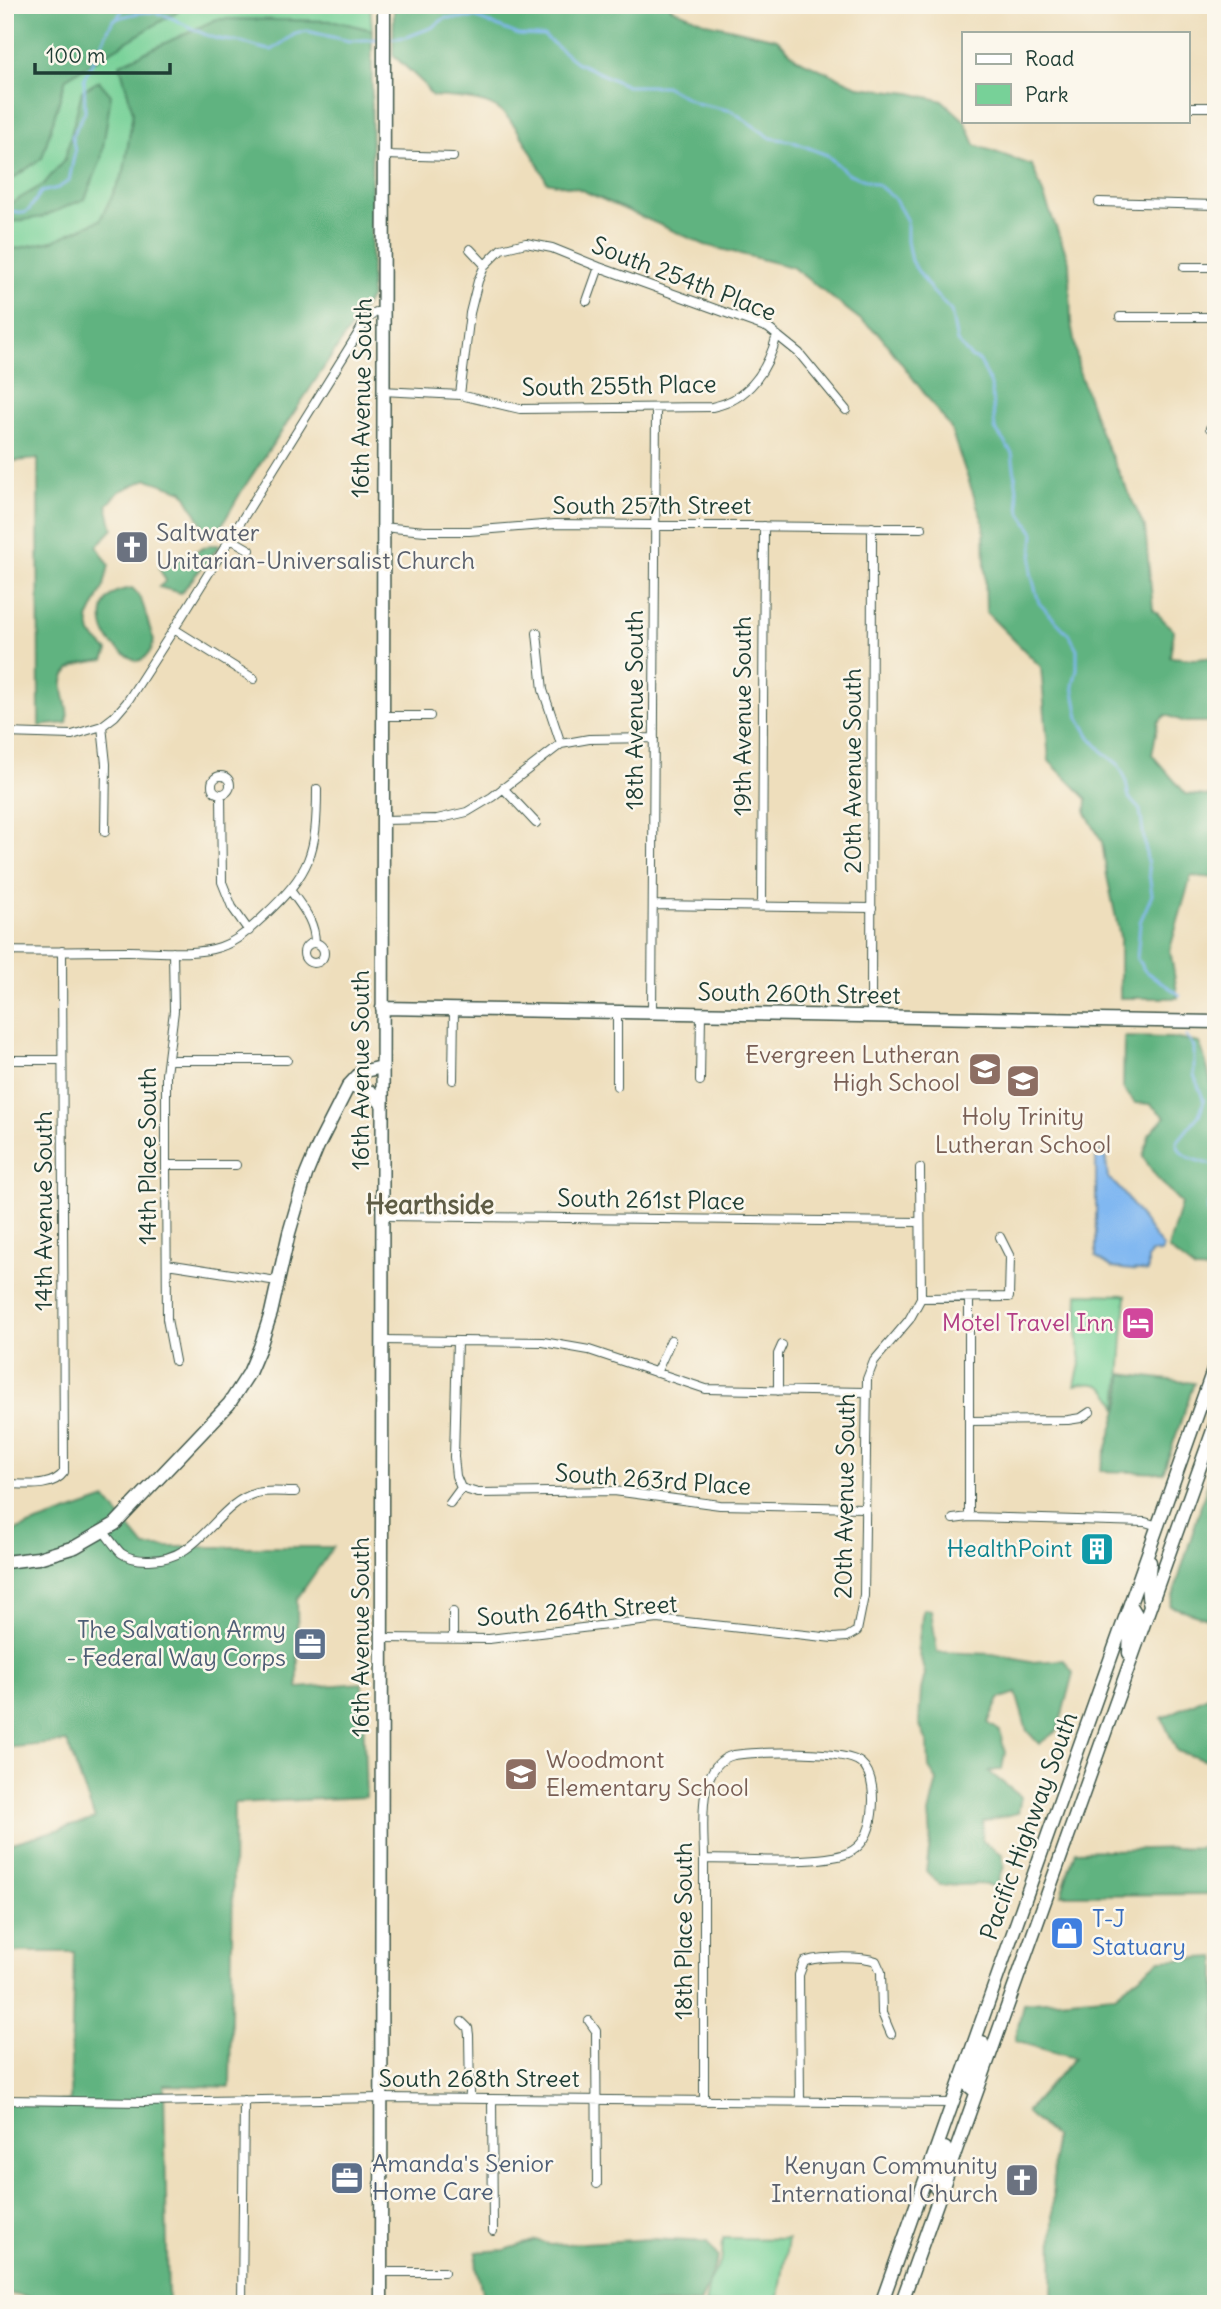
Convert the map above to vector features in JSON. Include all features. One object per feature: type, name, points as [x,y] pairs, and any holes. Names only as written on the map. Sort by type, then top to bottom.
[{"type":"main road","name":"16th Avenue South","points":[[381,2304],[384,5]]},
{"type":"main road","name":"South 260th Street","points":[[382,1008],[1216,1021]]},
{"type":"main road","points":[[5,1562],[60,1552],[104,1532],[218,1419],[239,1391],[260,1347],[306,1175],[331,1118],[349,1085],[361,1072],[382,1067]]},
{"type":"main road","points":[[349,1085],[371,1092],[382,1104]]},
{"type":"main road","name":"Pacific Highway South","points":[[881,2304],[1216,1362]]},
{"type":"main road","name":"Pacific Highway South","points":[[901,2304],[1216,1422]]},
{"type":"main road","points":[[1150,1606],[1145,1591],[1149,1580],[1152,1544]]},
{"type":"main road","points":[[1128,1667],[1130,1632],[1136,1614],[1130,1604]]},
{"type":"main road","points":[[976,2092],[969,2086],[983,2040],[990,2000]]},
{"type":"main road","points":[[931,2220],[940,2160],[957,2110],[952,2103]]},
{"type":"street","points":[[1190,107],[1216,107]]},
{"type":"street","points":[[384,155],[453,157]]},
{"type":"street","points":[[1099,202],[1216,205]]},
{"type":"street","name":"South 254th Place","points":[[485,265],[501,249],[526,243],[552,248],[741,317],[778,335],[799,353],[846,410]]},
{"type":"street","points":[[460,395],[470,313],[485,265],[470,250]]},
{"type":"street","points":[[587,301],[599,267]]},
{"type":"street","points":[[1184,267],[1216,267]]},
{"type":"street","points":[[5,733],[72,735],[102,726],[127,702],[367,318],[376,312],[384,312]]},
{"type":"street","points":[[1119,317],[1216,317]]},
{"type":"street","name":"South 255th Place","points":[[382,391],[460,395],[520,409],[712,407],[734,401],[747,390],[760,375],[773,352],[778,335]]},
{"type":"street","name":"18th Avenue South","points":[[652,1012],[656,409]]},
{"type":"street","name":"South 257th Street","points":[[382,527],[425,531],[469,531],[555,524],[922,528]]},
{"type":"street","name":"19th Avenue South","points":[[762,906],[764,526]]},
{"type":"street","name":"20th Avenue South","points":[[871,1016],[873,527]]},
{"type":"street","points":[[229,538],[250,551]]},
{"type":"street","points":[[173,629],[254,679]]},
{"type":"street","points":[[537,633],[543,691],[561,744]]},
{"type":"street","points":[[382,716],[429,716]]},
{"type":"street","points":[[102,726],[106,764],[106,832]]},
{"type":"street","points":[[382,820],[457,816],[475,808],[561,744],[589,739],[654,738]]},
{"type":"street","points":[[503,788],[536,823]]},
{"type":"street","points":[[5,951],[173,951],[220,947],[249,931],[304,871],[316,832],[317,789]]},
{"type":"street","points":[[221,794],[222,881],[228,900],[249,931]]},
{"type":"street","points":[[289,890],[310,918],[315,943]]},
{"type":"street","points":[[653,905],[872,908]]},
{"type":"street","name":"14th Avenue South","points":[[5,1484],[51,1482],[64,1472],[62,951]]},
{"type":"street","name":"14th Place South","points":[[173,951],[174,1011],[168,1060],[166,1165],[169,1333],[175,1360]]},
{"type":"street","points":[[453,1080],[454,1009]]},
{"type":"street","points":[[617,1012],[617,1086]]},
{"type":"street","points":[[700,1081],[701,1013]]},
{"type":"street","points":[[10,1060],[62,1060]]},
{"type":"street","points":[[168,1060],[287,1060]]},
{"type":"street","points":[[166,1165],[236,1165]]},
{"type":"street","points":[[919,1168],[922,1298],[1009,1297],[1010,1256],[1000,1237]]},
{"type":"street","name":"South 261st Place","points":[[382,1216],[920,1222]]},
{"type":"street","points":[[167,1264],[278,1281]]},
{"type":"street","name":"20th Avenue South","points":[[857,1631],[864,1596],[866,1392],[869,1371],[874,1361],[909,1320],[922,1298]]},
{"type":"street","points":[[969,1517],[970,1298]]},
{"type":"street","points":[[382,1340],[568,1345],[706,1389],[866,1392]]},
{"type":"street","points":[[656,1373],[671,1340]]},
{"type":"street","points":[[450,1503],[461,1488],[456,1476],[454,1457],[457,1341]]},
{"type":"street","points":[[778,1391],[778,1354],[782,1346]]},
{"type":"street","points":[[969,1422],[1068,1420],[1081,1418],[1090,1412]]},
{"type":"street","name":"South 263rd Place","points":[[461,1488],[478,1493],[614,1492],[720,1506],[864,1508]]},
{"type":"street","points":[[104,1532],[122,1553],[136,1559],[155,1561],[171,1558],[191,1548],[222,1517],[256,1493],[295,1492]]},
{"type":"street","points":[[953,1519],[969,1517],[1145,1522],[1158,1526]]},
{"type":"street","points":[[453,1612],[453,1639]]},
{"type":"street","name":"South 264th Street","points":[[382,1638],[489,1639],[658,1619],[833,1638],[847,1637],[857,1631]]},
{"type":"street","name":"18th Place South","points":[[704,1858],[828,1858],[845,1854],[860,1845],[869,1828],[873,1805],[870,1780],[862,1764],[852,1759],[830,1755],[749,1754],[730,1756],[716,1764],[708,1780],[705,1796],[704,1858],[704,2100]]},
{"type":"street","points":[[800,2101],[799,1975],[804,1962],[816,1958],[876,1961],[881,1972],[882,2013],[891,2034]]},
{"type":"street","points":[[589,2021],[596,2031],[597,2184]]},
{"type":"street","points":[[462,2022],[468,2028],[469,2035],[470,2098]]},
{"type":"street","name":"South 268th Street","points":[[5,2100],[112,2102],[470,2098],[952,2103]]},
{"type":"street","points":[[492,2099],[493,2231]]},
{"type":"street","points":[[242,2304],[244,2100]]},
{"type":"street","points":[[381,2272],[444,2272]]},
{"type":"green space","points":[[5,5],[200,5],[185,7],[66,78],[42,158],[5,184]]},
{"type":"green space","points":[[370,5],[372,30],[335,21],[217,19],[120,64],[133,112],[124,172],[100,220],[53,241],[5,251],[5,184],[42,158],[66,78],[185,7]]},
{"type":"green space","points":[[394,5],[669,5],[707,23],[777,39],[797,59],[860,87],[910,93],[943,101],[962,118],[962,122],[965,122],[975,145],[1032,165],[1069,261],[1071,322],[1079,371],[1101,434],[1145,528],[1153,609],[1174,631],[1170,657],[1216,657],[1216,722],[1185,722],[1166,715],[1158,722],[1152,755],[1186,794],[1216,797],[1216,878],[1191,876],[1170,949],[1178,998],[1120,998],[1120,937],[1102,842],[1086,813],[1087,799],[1049,761],[1041,667],[986,612],[984,525],[950,427],[879,334],[792,267],[705,245],[577,188],[547,182],[521,135],[502,112],[478,101],[432,96],[422,82],[393,55]]},
{"type":"green space","points":[[217,19],[335,21],[372,30],[371,297],[241,492],[219,530],[203,526],[183,491],[147,479],[120,491],[107,505],[113,529],[97,546],[109,565],[104,586],[88,619],[91,634],[108,651],[104,660],[76,666],[66,674],[63,689],[67,723],[39,726],[38,459],[5,462],[5,251],[53,241],[100,220],[124,172],[133,112],[120,64]]},
{"type":"green space","points":[[99,81],[111,95],[101,160],[85,199],[42,217],[5,223],[5,207],[44,184],[65,159],[82,91]]},
{"type":"green space","points":[[210,545],[220,545],[181,593],[159,587],[166,581],[159,568]]},
{"type":"green space","points":[[132,588],[143,605],[154,640],[149,654],[137,661],[113,644],[103,622],[104,608],[110,596]]},
{"type":"green space","points":[[1124,1037],[1174,1038],[1199,1043],[1202,1050],[1216,1098],[1216,1271],[1195,1270],[1168,1249],[1181,1203],[1158,1179],[1143,1157],[1149,1135],[1165,1117],[1150,1104],[1135,1103],[1123,1088]]},
{"type":"green space","points":[[1078,1294],[1126,1295],[1118,1409],[1111,1395],[1103,1387],[1091,1384],[1075,1385],[1081,1360],[1077,1335]]},
{"type":"green space","points":[[1122,1374],[1194,1383],[1163,1473],[1100,1471],[1121,1400]]},
{"type":"green space","points":[[1216,1457],[1216,1621],[1170,1606]]},
{"type":"green space","points":[[106,1499],[145,1547],[333,1547],[297,1599],[298,1688],[362,1683],[366,1797],[234,1803],[230,2087],[164,2085],[168,2303],[54,2302],[5,2293],[5,2102],[70,2101],[74,1952],[5,1952],[5,1845],[95,1819],[67,1742],[5,1748],[5,1534]]},
{"type":"green space","points":[[923,1609],[931,1610],[937,1652],[993,1654],[1030,1662],[1064,1660],[1073,1673],[1058,1730],[1039,1744],[1027,1731],[1016,1693],[999,1699],[988,1723],[1000,1731],[1005,1753],[1002,1769],[989,1772],[1021,1797],[1018,1813],[983,1821],[982,1841],[1002,1854],[1004,1867],[996,1887],[982,1884],[940,1885],[926,1871],[931,1837],[929,1814],[937,1780],[929,1768],[928,1744],[919,1723],[925,1674],[918,1647]]},
{"type":"green space","points":[[1216,1692],[1216,1764],[1177,1751],[1162,1718]]},
{"type":"green space","points":[[1216,1847],[1216,1894],[1061,1895],[1075,1851]]},
{"type":"green space","points":[[1216,1957],[1216,2304],[1052,2304],[1054,2137],[1026,2112],[1074,2058],[1015,2041],[1023,2003],[1115,1995],[1160,1960]]},
{"type":"green space","points":[[723,2238],[788,2239],[778,2304],[705,2304],[709,2283],[722,2258]]},
{"type":"green space","points":[[651,2239],[707,2242],[718,2257],[700,2304],[476,2304],[483,2296],[476,2252],[505,2250],[536,2240],[550,2245]]},
{"type":"water","points":[[1102,1150],[1108,1178],[1123,1193],[1163,1247],[1161,1253],[1152,1252],[1148,1258],[1148,1272],[1113,1268],[1096,1257],[1096,1156]]},
{"type":"waterway","points":[[118,16],[127,5]]},
{"type":"waterway","points":[[113,20],[129,15],[154,13],[213,38],[272,50],[295,34],[307,31],[349,41],[378,39]]},
{"type":"waterway","points":[[388,39],[407,37],[433,27],[445,18],[477,18],[519,35],[544,36],[576,62],[627,86],[665,86],[696,103],[732,111],[771,138],[791,141],[827,155],[847,173],[878,185],[894,198],[907,221],[911,261],[931,290],[951,311],[957,342],[971,357],[980,361],[991,385],[995,429],[1012,453],[1020,512],[1034,533],[1031,573],[1039,603],[1070,636],[1077,649],[1077,669],[1073,686],[1079,718],[1090,737],[1118,764],[1125,777],[1129,798],[1140,810],[1152,895],[1140,922],[1137,959],[1145,971],[1180,995]]},
{"type":"waterway","points":[[5,210],[24,213],[41,192],[58,188],[69,181],[75,151],[72,136],[85,112],[84,79],[113,20]]},
{"type":"waterway","points":[[1186,1036],[1194,1047],[1194,1075],[1204,1101],[1199,1115],[1177,1142],[1187,1157],[1216,1167]]},
{"type":"waterway","points":[[1216,1199],[1209,1203],[1208,1208],[1210,1215],[1216,1220]]},
{"type":"waterway","points":[[1213,1335],[1216,1305]]},
{"type":"place","name":"Saltwater Unitarian-Universalist Church","points":[[132,547]]},
{"type":"place","name":"Evergreen Lutheran High School","points":[[985,1069]]},
{"type":"place","name":"Holy Trinity Lutheran School","points":[[1023,1081]]},
{"type":"place","name":"Motel Travel Inn","points":[[1138,1323]]},
{"type":"place","name":"HealthPoint","points":[[1097,1549]]},
{"type":"place","name":"The Salvation Army - Federal Way Corps","points":[[310,1644]]},
{"type":"place","name":"Woodmont Elementary School","points":[[521,1774]]},
{"type":"place","name":"T-J Statuary","points":[[1067,1933]]},
{"type":"place","name":"Amanda's Senior Home Care","points":[[347,2178]]},
{"type":"place","name":"Kenyan Community International Church","points":[[1022,2180]]},
{"type":"district","name":"Hearthside","points":[[430,1205]]}]
